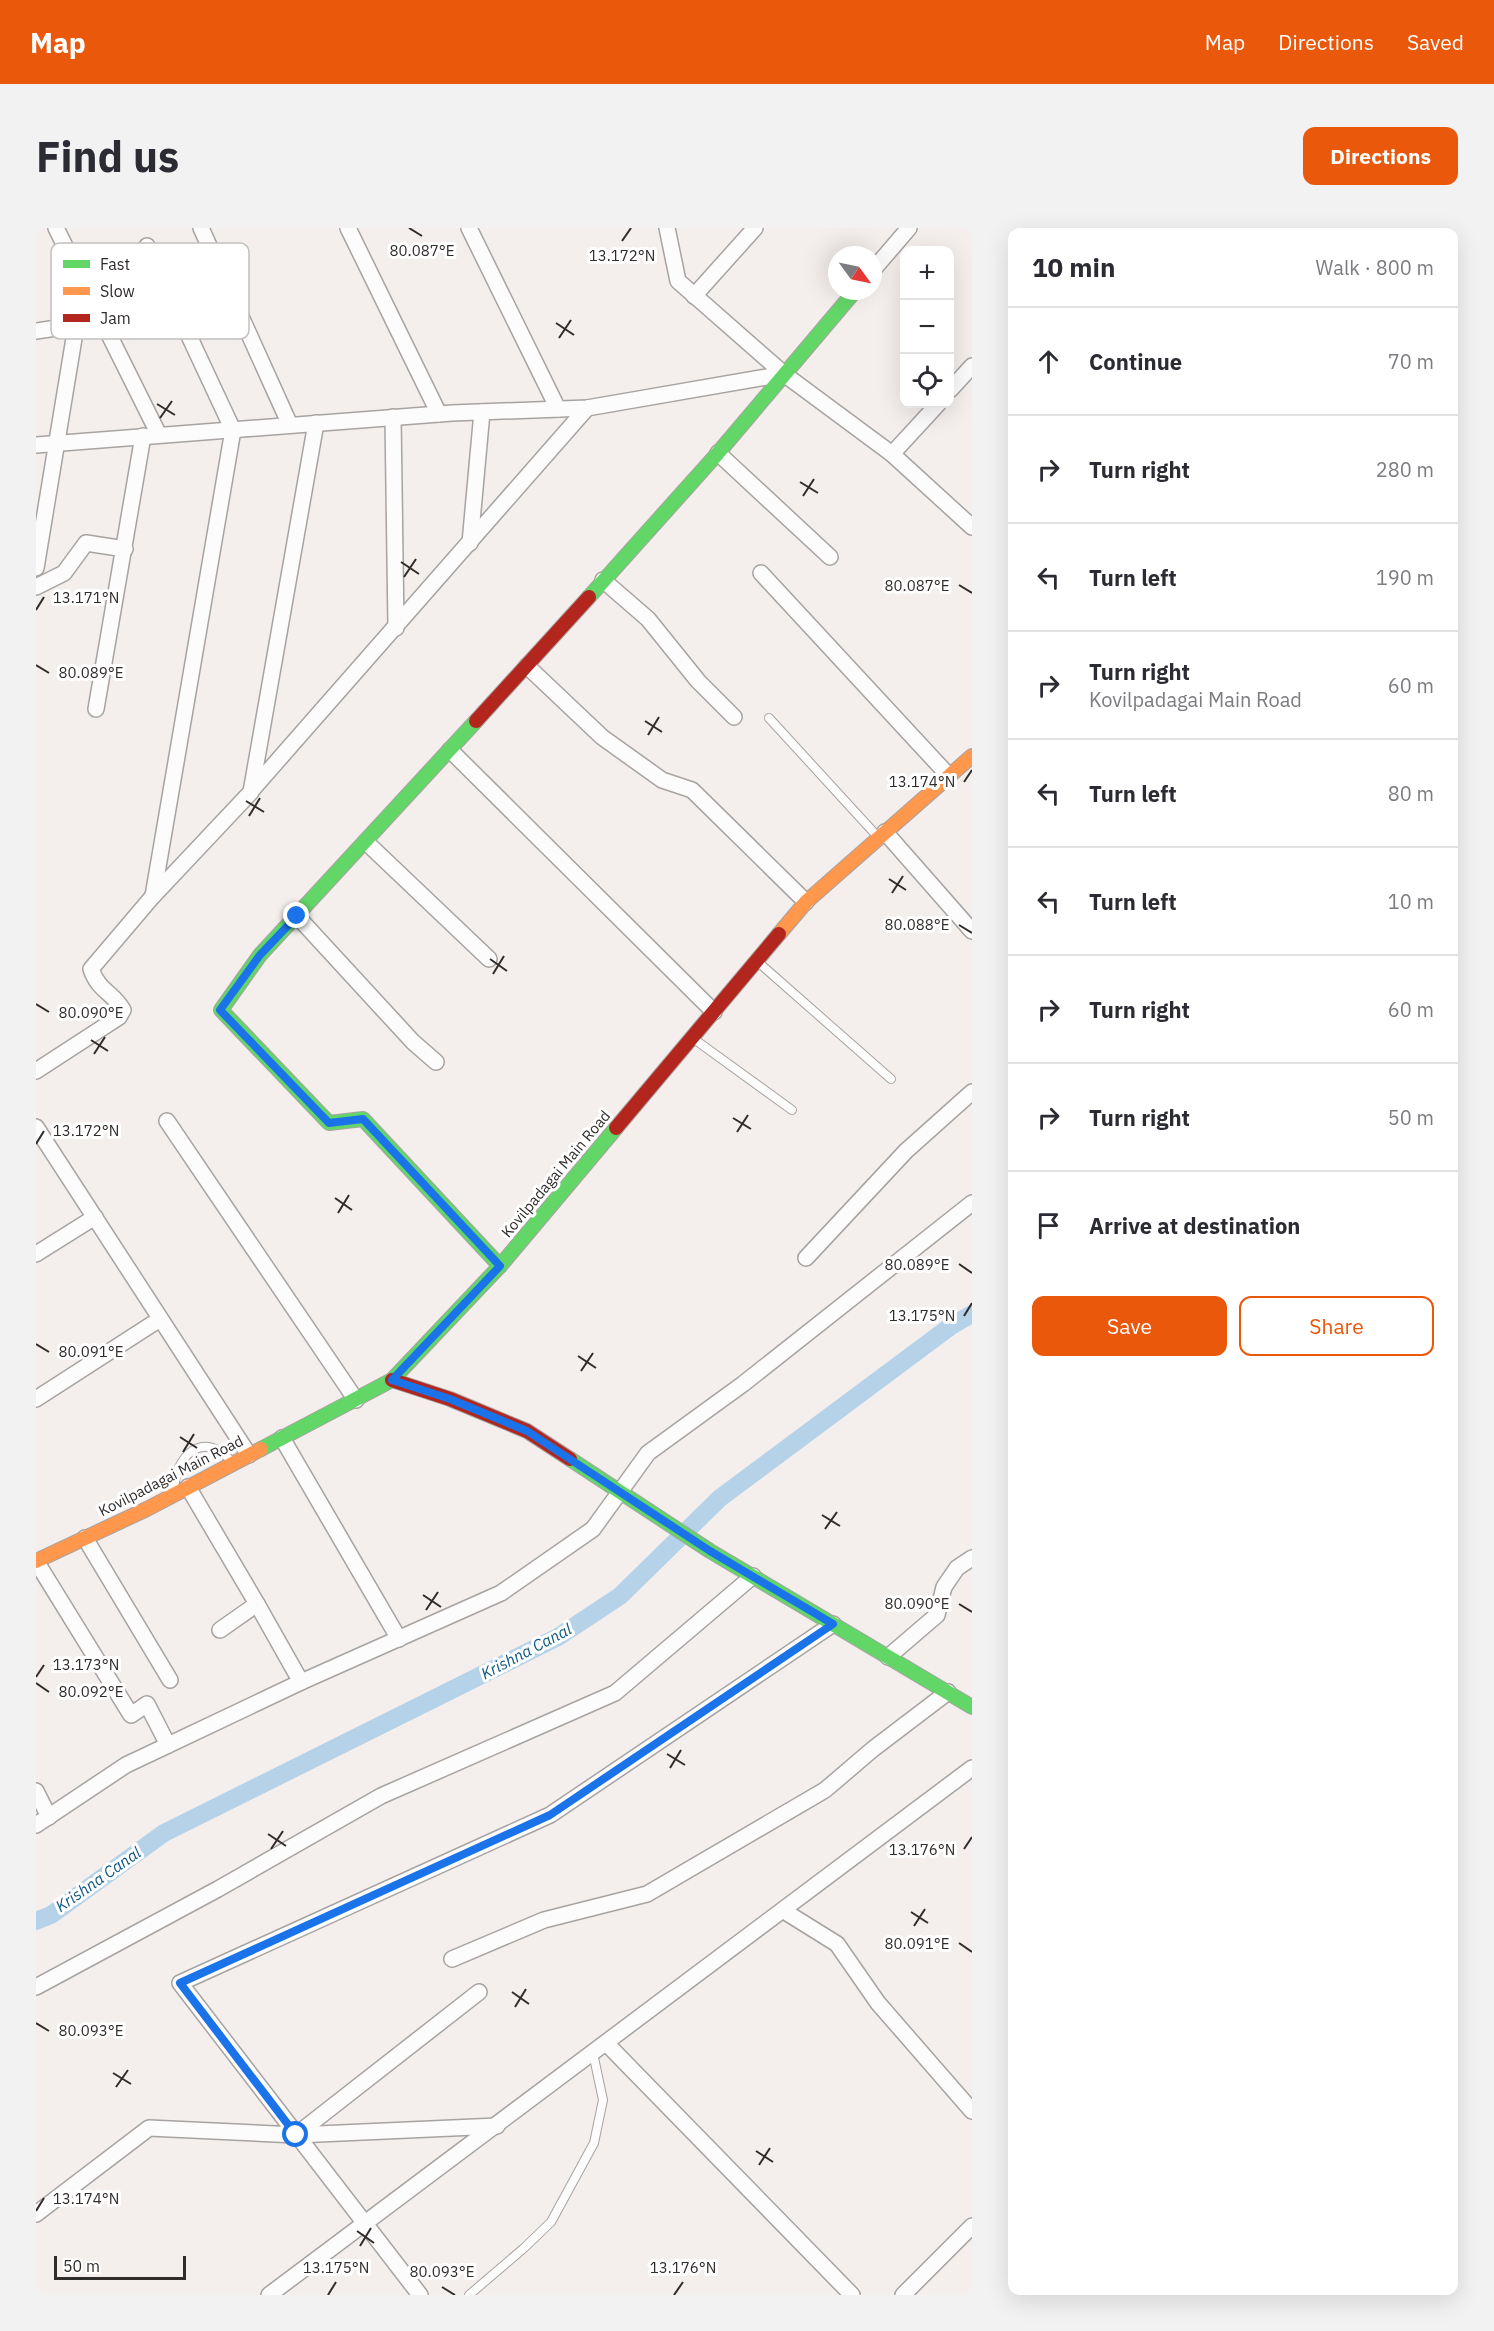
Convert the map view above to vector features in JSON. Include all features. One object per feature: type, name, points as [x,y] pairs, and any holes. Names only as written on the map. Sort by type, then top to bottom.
[{"type":"street","points":[[56,228],[63,243]]},
{"type":"street","points":[[201,228],[208,243]]},
{"type":"street","points":[[348,228],[439,414]]},
{"type":"street","points":[[469,228],[558,409]]},
{"type":"street","points":[[667,228],[678,281],[784,374],[892,454],[972,527]]},
{"type":"street","points":[[694,296],[755,228]]},
{"type":"street","points":[[882,260],[909,228]]},
{"type":"street","points":[[500,1266],[363,1119],[329,1123],[220,1010],[260,955],[527,666],[718,453],[847,300]]},
{"type":"street","points":[[36,331],[51,329]]},
{"type":"street","points":[[249,333],[291,425]]},
{"type":"street","points":[[36,568],[74,339]]},
{"type":"street","points":[[111,339],[159,435]]},
{"type":"street","points":[[153,896],[233,429],[191,339]]},
{"type":"street","points":[[954,386],[972,366]]},
{"type":"street","points":[[36,445],[393,417],[587,408],[784,374]]},
{"type":"street","points":[[36,1071],[119,1017],[123,1010],[120,1004],[96,983],[91,969],[153,896],[251,792],[396,628],[587,408]]},
{"type":"street","points":[[892,454],[934,408]]},
{"type":"street","points":[[470,543],[482,412]]},
{"type":"street","points":[[393,417],[396,628]]},
{"type":"street","points":[[251,792],[316,423]]},
{"type":"street","points":[[96,709],[125,549],[142,436]]},
{"type":"street","points":[[718,453],[830,557]]},
{"type":"street","points":[[36,587],[64,573],[86,543],[125,549]]},
{"type":"street","points":[[761,573],[949,776]]},
{"type":"street","points":[[603,580],[648,619],[698,681],[735,717]]},
{"type":"street","points":[[527,666],[602,737],[662,780],[692,790],[806,902]]},
{"type":"street","points":[[450,750],[714,1012]]},
{"type":"street","name":"Kovilpadagai Main Road","points":[[36,1561],[188,1487],[392,1380],[500,1266],[806,902],[972,756]]},
{"type":"street","points":[[882,835],[972,931]]},
{"type":"street","points":[[366,842],[489,959]]},
{"type":"street","points":[[297,916],[413,1042],[436,1062]]},
{"type":"street","points":[[806,1258],[906,1151],[972,1092]]},
{"type":"street","points":[[167,1121],[356,1400]]},
{"type":"street","points":[[36,1126],[249,1455]]},
{"type":"street","points":[[36,1791],[43,1821],[126,1765],[301,1682],[501,1593],[593,1529],[648,1453],[743,1384],[972,1203]]},
{"type":"street","points":[[36,1254],[95,1217]]},
{"type":"street","points":[[36,1399],[160,1319]]},
{"type":"street","points":[[392,1380],[450,1399],[527,1431],[710,1551],[972,1707]]},
{"type":"street","points":[[282,1438],[399,1639]]},
{"type":"street","points":[[188,1487],[301,1682]]},
{"type":"street","points":[[85,1538],[170,1680]]},
{"type":"street","points":[[888,1657],[937,1616],[944,1587],[957,1568],[972,1558]]},
{"type":"street","points":[[36,1561],[131,1715],[147,1704],[168,1745]]},
{"type":"street","points":[[36,1987],[218,1889],[381,1796],[615,1693],[753,1576]]},
{"type":"street","points":[[220,1630],[257,1604]]},
{"type":"street","points":[[420,2295],[180,1983],[550,1815],[833,1624]]},
{"type":"street","points":[[452,1959],[544,1920],[647,1894],[825,1790],[873,1749],[948,1692]]},
{"type":"street","points":[[269,2295],[972,1768]]},
{"type":"street","points":[[784,1911],[837,1944],[878,2003],[972,2111]]},
{"type":"street","points":[[296,2135],[479,1992]]},
{"type":"street","points":[[606,2043],[852,2295]]},
{"type":"street","points":[[36,2214],[149,2128],[296,2135],[497,2126]]},
{"type":"street","points":[[903,2295],[972,2226]]},
{"type":"lane","points":[[769,718],[882,835]]},
{"type":"lane","points":[[757,961],[891,1079]]},
{"type":"lane","points":[[693,1038],[792,1110]]},
{"type":"lane","points":[[174,1494],[176,1469],[193,1451],[206,1446],[214,1448],[234,1463]]},
{"type":"lane","points":[[469,2295],[551,2222],[594,2143],[603,2100],[593,2053]]},
{"type":"waterway","name":"Krishna Canal","points":[[36,1921],[51,1915],[164,1833],[558,1637],[620,1596],[720,1498],[951,1326],[972,1314]]},
{"type":"traffic: fast","points":[[589,597],[718,453],[847,300]]},
{"type":"traffic: fast","points":[[476,721],[260,955],[221,1010],[329,1123],[363,1119],[500,1266]]},
{"type":"traffic: fast","points":[[261,1449],[392,1380],[500,1266],[616,1128]]},
{"type":"traffic: fast","points":[[570,1459],[710,1551],[972,1707]]},
{"type":"traffic: slow","points":[[779,934],[806,902],[972,756]]},
{"type":"traffic: slow","points":[[36,1561],[147,1509],[261,1449]]},
{"type":"traffic: jam","points":[[476,721],[589,597]]},
{"type":"traffic: jam","points":[[616,1128],[779,934]]},
{"type":"traffic: jam","points":[[392,1380],[450,1399],[527,1431],[570,1459]]},
{"type":"route","points":[[296,2135],[180,1983],[550,1815],[833,1624],[710,1551],[527,1431],[450,1399],[392,1380],[500,1266],[363,1119],[329,1123],[220,1010],[260,955],[297,916]]}]
